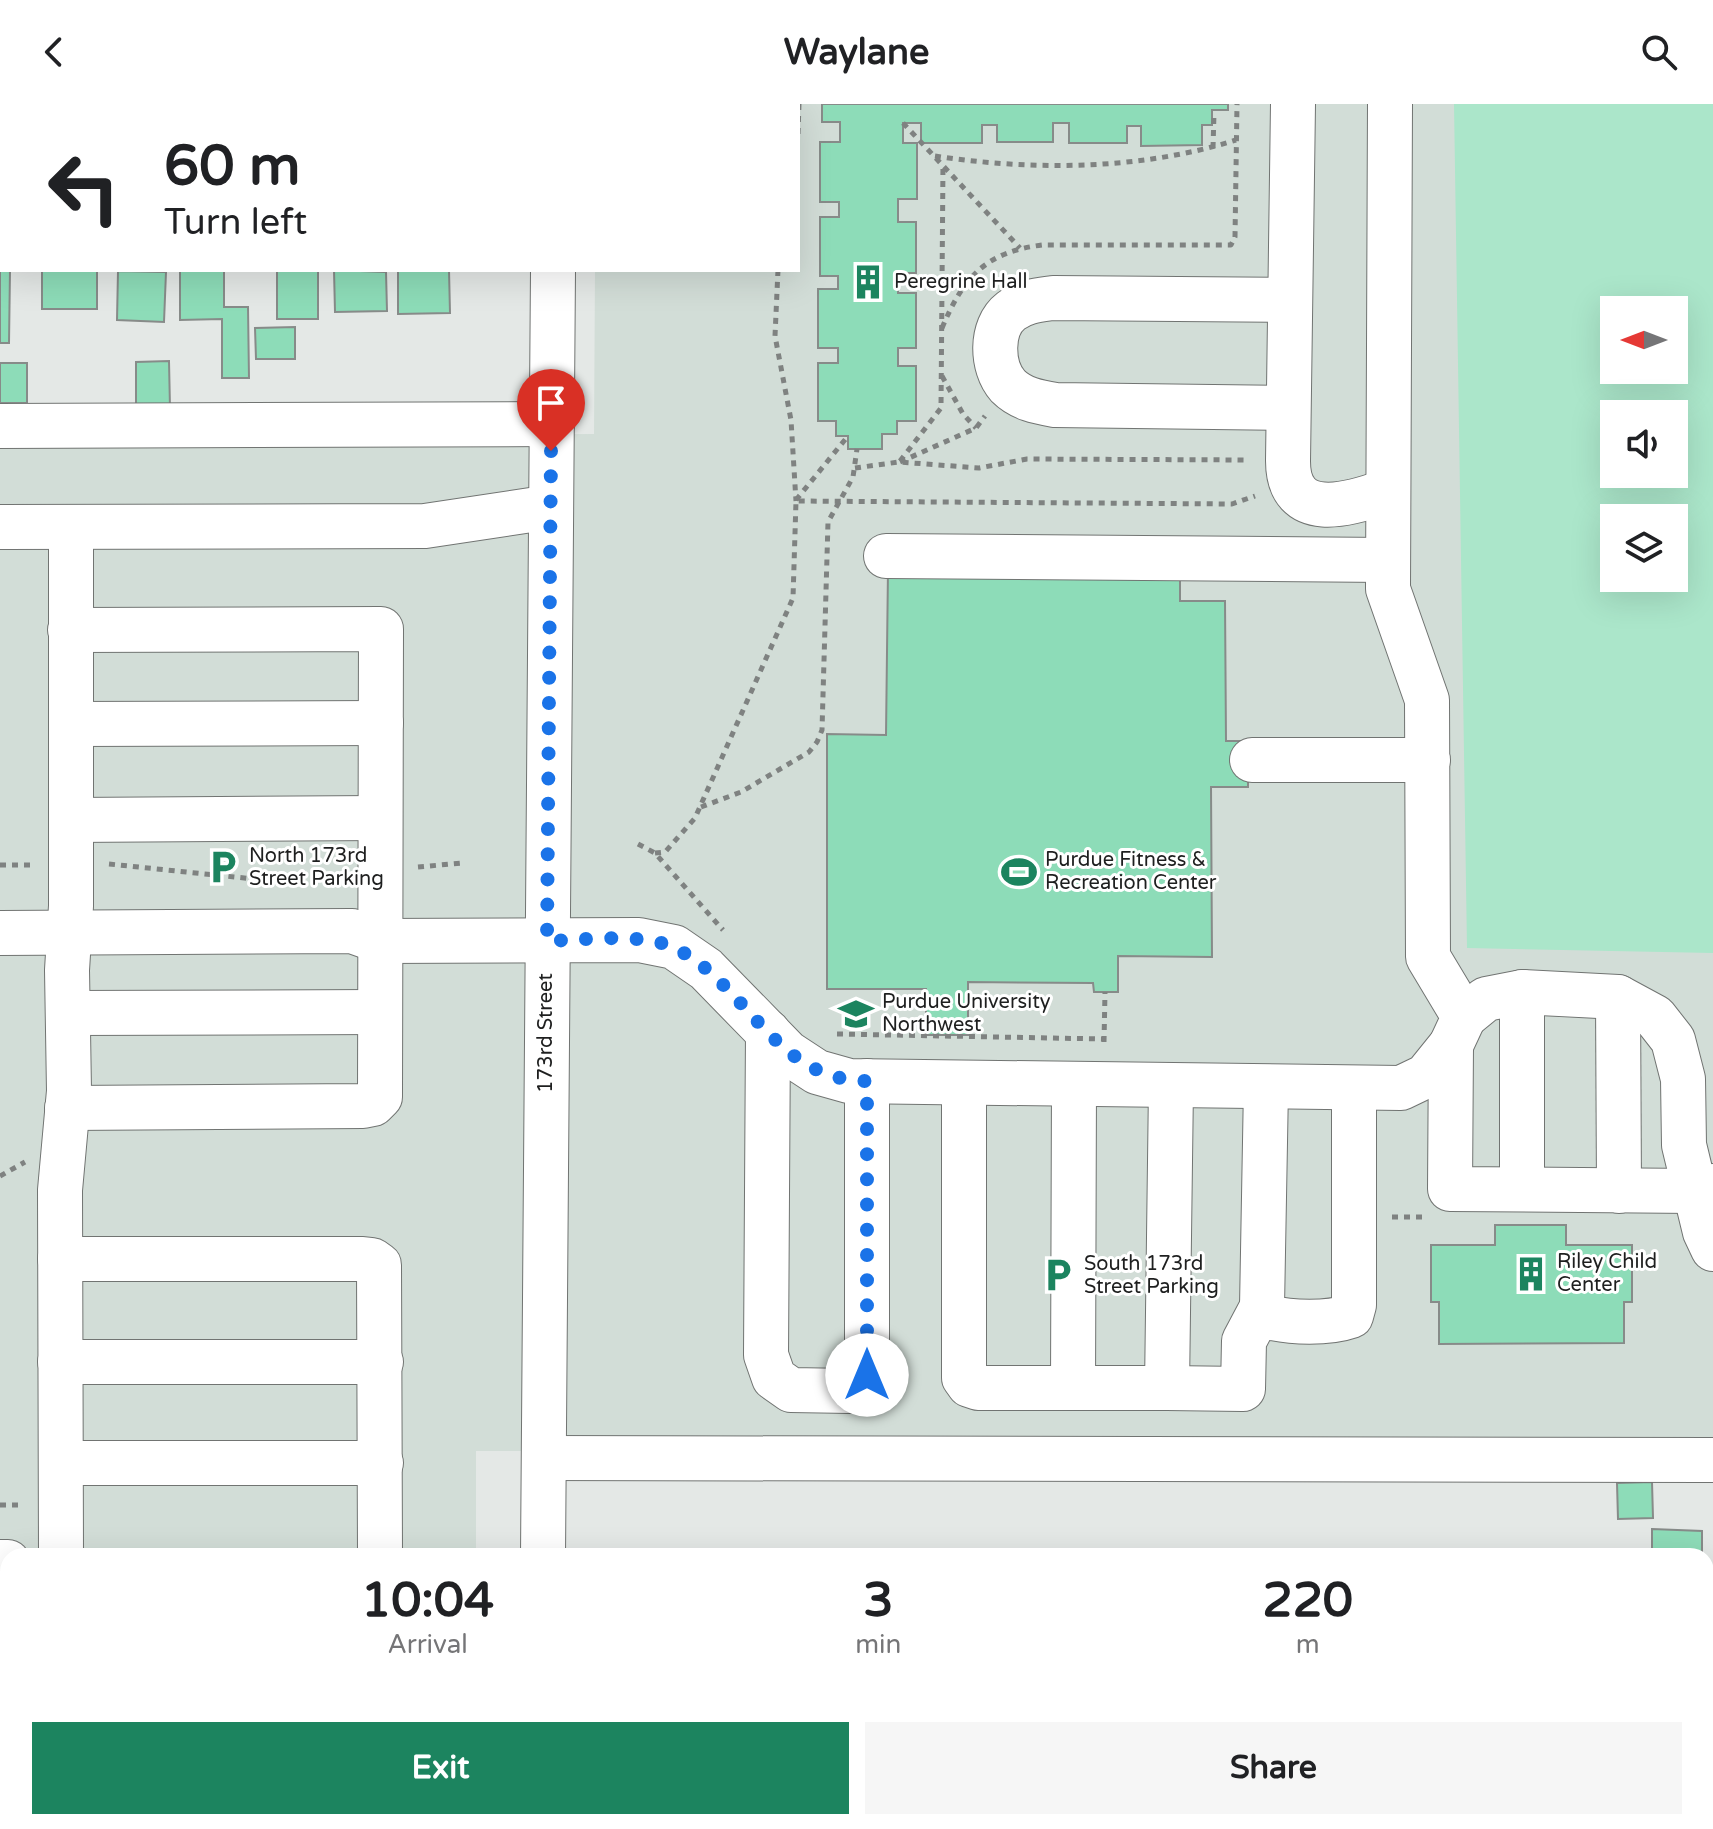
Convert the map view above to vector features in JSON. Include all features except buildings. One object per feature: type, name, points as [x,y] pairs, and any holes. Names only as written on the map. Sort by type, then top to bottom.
[{"type":"street","points":[[1293,104],[1288,408],[1290,483],[1309,502],[1331,505],[1352,504],[1387,491]]},
{"type":"street","points":[[1390,104],[1388,589],[1427,700],[1428,957],[1457,1031],[1450,1189],[1619,1191],[1704,1188]]},
{"type":"street","name":"173rd Street","points":[[543,1548],[553,272]]},
{"type":"street","points":[[1288,408],[1055,405],[1027,399],[1008,385],[998,368],[995,349],[999,327],[1008,312],[1026,302],[1053,298],[1290,300]]},
{"type":"street","points":[[0,426],[552,424]]},
{"type":"street","points":[[0,527],[425,526],[551,507]]},
{"type":"street","points":[[61,1548],[60,1190],[67,1108],[71,527]]},
{"type":"street","points":[[886,556],[1387,560]]},
{"type":"street","points":[[67,1108],[373,1104],[380,1097],[381,629],[70,630]]},
{"type":"street","points":[[71,724],[381,723]]},
{"type":"street","points":[[1252,760],[1428,760]]},
{"type":"street","points":[[71,820],[380,818]]},
{"type":"street","points":[[0,933],[352,931],[380,941],[639,940],[674,947],[706,969],[788,1053],[817,1072],[849,1081],[1401,1088],[1426,1076],[1457,1031],[1486,999],[1522,992],[1618,997],[1655,1017],[1698,1077],[1684,1145],[1704,1188],[1705,1232],[1713,1249]]},
{"type":"street","points":[[1522,992],[1522,1189]]},
{"type":"street","points":[[1618,997],[1619,1191]]},
{"type":"street","points":[[68,1013],[380,1012]]},
{"type":"street","points":[[768,1032],[766,1355],[774,1378],[791,1390],[851,1391],[859,1390],[865,1384],[867,1081]]},
{"type":"street","points":[[964,1083],[964,1378],[969,1385],[978,1388],[1243,1389],[1244,1341],[1262,1307],[1266,1087]]},
{"type":"street","points":[[1073,1388],[1074,1084]]},
{"type":"street","points":[[1167,1388],[1171,1086]]},
{"type":"street","points":[[1262,1307],[1268,1317],[1279,1320],[1340,1320],[1351,1316],[1354,1305],[1354,1088]]},
{"type":"street","points":[[60,1259],[372,1260],[379,1265],[380,1548]]},
{"type":"street","points":[[60,1362],[381,1362]]},
{"type":"street","points":[[544,1458],[1713,1460]]},
{"type":"street","points":[[61,1463],[381,1463]]},
{"type":"path","points":[[942,328],[964,284],[993,259],[1020,249],[1042,245],[1231,245],[1235,237],[1237,104]]},
{"type":"path","points":[[1213,148],[1214,113]]},
{"type":"path","points":[[903,123],[1020,249]]},
{"type":"path","points":[[935,156],[1007,163],[1101,164],[1213,148],[1236,140]]},
{"type":"path","points":[[899,462],[941,408],[943,164]]},
{"type":"path","points":[[778,272],[775,336],[791,420],[796,501],[848,436]]},
{"type":"path","points":[[941,374],[955,402],[976,428]]},
{"type":"path","points":[[899,462],[976,428],[994,409]]},
{"type":"path","points":[[1039,445],[1039,459]]},
{"type":"path","points":[[700,807],[741,792],[809,752],[817,742],[822,730],[828,522],[855,468],[857,449]]},
{"type":"path","points":[[855,468],[899,462],[979,468],[1039,459],[1288,461]]},
{"type":"path","points":[[638,844],[655,853],[728,936]]},
{"type":"path","points":[[0,865],[99,863],[302,884],[380,870],[462,863]]},
{"type":"path","points":[[829,1033],[854,1036],[1104,1039]]},
{"type":"shaded area","name":"Purdue University Northwest","points":[[800,104],[1713,104],[1713,1450],[476,1451],[476,1548],[0,1548],[0,437],[594,434],[595,272],[800,272]]},
{"type":"green space","points":[[1454,104],[1713,104],[1713,953],[1467,948]]},
{"type":"place","name":"Peregrine Hall","points":[[868,282]]},
{"type":"place","name":"North 173rd Street Parking","points":[[223,867]]},
{"type":"place","name":"Purdue Fitness & Recreation Center","points":[[1019,872]]},
{"type":"place","name":"Purdue University Northwest","points":[[856,1014]]},
{"type":"place","name":"Riley Child Center","points":[[1531,1274]]},
{"type":"place","name":"South 173rd Street Parking","points":[[1058,1275]]},
{"type":"route","points":[[551,451],[547,941],[639,940],[674,947],[706,969],[788,1053],[817,1072],[849,1081],[867,1081],[867,1375]]}]
